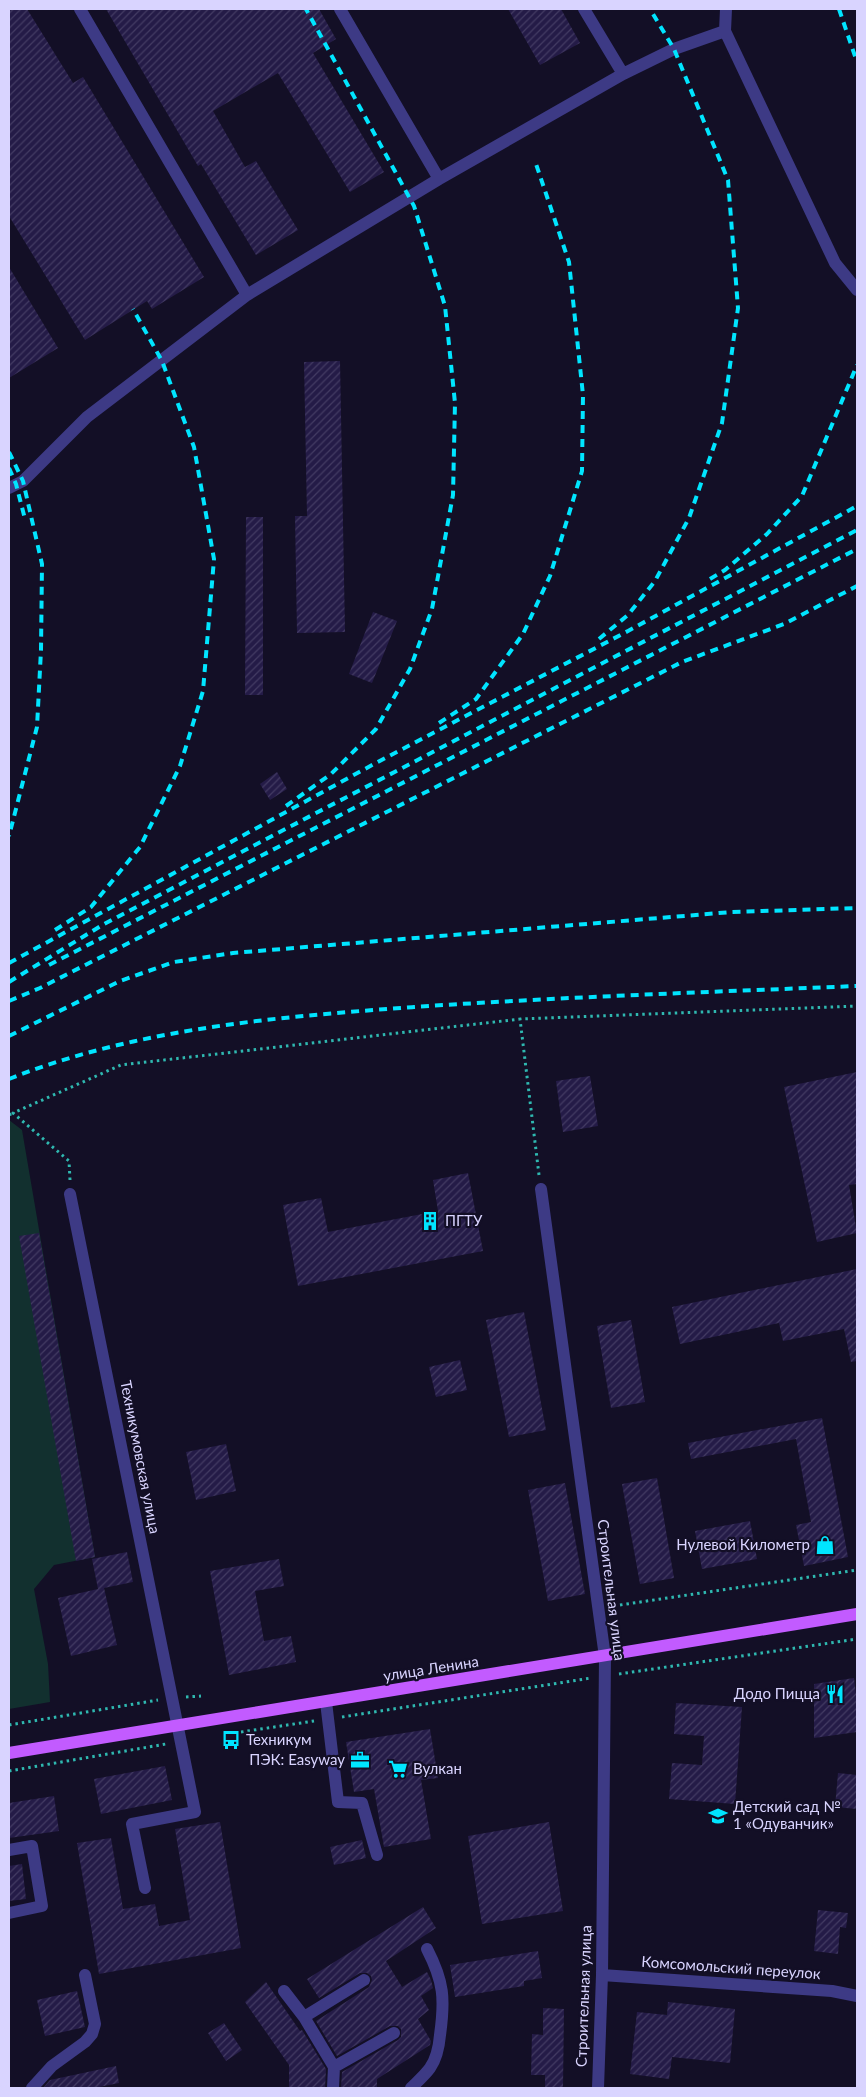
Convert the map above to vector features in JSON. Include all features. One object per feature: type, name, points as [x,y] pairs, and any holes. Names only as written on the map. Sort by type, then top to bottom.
[{"type":"main road","name":"улица Ленина","points":[[9,1753],[605,1657],[857,1614]]},
{"type":"street","points":[[80,9],[247,295]]},
{"type":"street","points":[[340,9],[439,180]]},
{"type":"street","points":[[584,9],[623,74]]},
{"type":"street","points":[[726,9],[725,31],[835,263],[857,290]]},
{"type":"street","points":[[9,488],[23,480],[87,417],[247,295],[439,180],[623,74],[674,49],[725,31]]},
{"type":"street","name":"Строительная улица","points":[[541,1189],[605,1657],[602,1975],[598,2088]]},
{"type":"street","name":"Техникумовская улица","points":[[70,1197],[195,1812],[132,1824],[144,1888]]},
{"type":"street","points":[[326,1702],[338,1802],[362,1803],[377,1855]]},
{"type":"street","points":[[9,1850],[32,1846],[42,1906],[9,1913]]},
{"type":"street","points":[[411,2088],[430,2068],[438,2052],[444,2011],[442,1990],[434,1964],[426,1949]]},
{"type":"street","points":[[32,2088],[52,2066],[85,2042],[92,2034],[95,2024],[85,1975]]},
{"type":"street","name":"Комсомольский переулок","points":[[602,1975],[832,1991],[857,1996]]},
{"type":"street","points":[[304,2017],[364,1980]]},
{"type":"street","points":[[284,1991],[304,2017],[334,2067],[333,2088]]},
{"type":"street","points":[[334,2067],[394,2033]]},
{"type":"path","points":[[9,1115],[120,1065],[520,1019],[857,1006]]},
{"type":"path","points":[[520,1019],[541,1189]]},
{"type":"path","points":[[14,1113],[70,1162],[70,1197]]},
{"type":"path","points":[[620,1605],[857,1570]]},
{"type":"path","points":[[236,1733],[857,1639]]},
{"type":"path","points":[[9,1725],[172,1698],[201,1696]]},
{"type":"path","points":[[9,1771],[181,1742]]},
{"type":"green space","points":[[9,1120],[22,1130],[95,1557],[54,1565],[34,1589],[48,1664],[50,1702],[9,1709]]},
{"type":"building","points":[[9,9],[27,9],[73,83],[83,77],[204,277],[152,309],[147,301],[85,340],[9,216]]},
{"type":"building","points":[[106,9],[319,9],[336,39],[313,53],[384,172],[350,192],[278,73],[213,111],[245,167],[256,161],[298,230],[256,255],[201,164],[198,166]]},
{"type":"building","points":[[508,9],[561,9],[580,43],[540,65]]},
{"type":"building","points":[[9,267],[58,348],[9,378]]},
{"type":"building","points":[[340,361],[345,632],[297,633],[295,516],[307,516],[304,362]]},
{"type":"building","points":[[246,517],[263,517],[263,695],[245,695]]},
{"type":"building","points":[[373,612],[397,621],[372,683],[349,674]]},
{"type":"building","points":[[277,772],[287,789],[270,800],[260,784]]},
{"type":"building","points":[[857,1072],[857,1184],[849,1185],[857,1233],[817,1242],[784,1087]]},
{"type":"building","points":[[590,1076],[598,1126],[563,1132],[556,1081]]},
{"type":"building","name":"ПГТУ","points":[[468,1173],[483,1251],[298,1286],[283,1205],[321,1198],[328,1232],[438,1211],[433,1180]]},
{"type":"building","points":[[39,1233],[95,1557],[76,1561],[19,1236]]},
{"type":"building","points":[[857,1269],[857,1361],[851,1362],[844,1329],[783,1341],[779,1323],[680,1344],[672,1307]]},
{"type":"building","points":[[524,1312],[546,1430],[509,1437],[486,1320]]},
{"type":"building","points":[[631,1320],[645,1402],[611,1408],[597,1326]]},
{"type":"building","points":[[460,1360],[467,1390],[436,1397],[429,1367]]},
{"type":"building","points":[[822,1418],[848,1557],[804,1566],[796,1525],[811,1522],[796,1439],[691,1459],[688,1443]]},
{"type":"building","points":[[226,1444],[236,1491],[196,1500],[186,1452]]},
{"type":"building","points":[[657,1478],[674,1578],[640,1584],[622,1484]]},
{"type":"building","points":[[565,1483],[585,1594],[548,1601],[528,1490]]},
{"type":"building","points":[[750,1521],[757,1559],[702,1569],[695,1531]]},
{"type":"building","points":[[127,1552],[133,1582],[104,1588],[117,1645],[71,1656],[58,1598],[98,1589],[92,1559]]},
{"type":"building","points":[[279,1559],[284,1586],[255,1591],[264,1641],[291,1636],[296,1662],[229,1675],[210,1571]]},
{"type":"building","points":[[854,1678],[857,1702],[857,1732],[814,1738],[814,1684]]},
{"type":"building","points":[[676,1703],[742,1707],[735,1804],[669,1799],[672,1763],[702,1765],[704,1736],[674,1734]]},
{"type":"building","points":[[430,1729],[438,1778],[421,1780],[431,1839],[384,1847],[374,1789],[354,1792],[346,1742]]},
{"type":"building","points":[[165,1766],[172,1800],[101,1814],[94,1779]]},
{"type":"building","points":[[838,1773],[857,1775],[857,1809],[835,1807]]},
{"type":"building","points":[[54,1796],[59,1831],[9,1838],[9,1803]]},
{"type":"building","points":[[220,1822],[241,1948],[99,1974],[77,1843],[111,1838],[123,1909],[155,1904],[159,1926],[190,1920],[175,1829]]},
{"type":"building","points":[[549,1822],[563,1911],[482,1924],[468,1836]]},
{"type":"building","points":[[362,1840],[366,1858],[334,1865],[330,1847]]},
{"type":"building","points":[[22,1864],[26,1899],[9,1901],[9,1866]]},
{"type":"building","points":[[423,1907],[436,1928],[386,1961],[402,1987],[427,1972],[433,1988],[421,1996],[429,2010],[418,2019],[431,2041],[430,2045],[377,2079],[377,2088],[341,2088],[342,2072],[398,2040],[401,2037],[401,2029],[398,2026],[390,2026],[337,2056],[316,2021],[369,1987],[372,1980],[371,1976],[367,1973],[360,1973],[319,1998],[307,1979]]},
{"type":"building","points":[[818,1910],[848,1913],[846,1928],[840,1927],[838,1954],[814,1951]]},
{"type":"building","points":[[538,1951],[542,1978],[524,1981],[524,1986],[455,1997],[450,1965]]},
{"type":"building","points":[[266,1982],[300,2031],[302,2030],[326,2069],[325,2088],[289,2088],[289,2065],[245,2002]]},
{"type":"building","points":[[77,1991],[85,2027],[45,2036],[37,2000]]},
{"type":"building","points":[[668,2002],[735,2009],[730,2063],[672,2057],[669,2079],[630,2074],[637,2012],[667,2015]]},
{"type":"building","points":[[543,2008],[564,2009],[563,2088],[545,2088],[545,2075],[531,2075],[532,2034],[543,2035]]},
{"type":"building","points":[[224,2023],[242,2050],[226,2061],[208,2033]]},
{"type":"building","points":[[116,2066],[119,2083],[94,2088],[43,2088],[50,2080]]},
{"type":"railway","points":[[286,806],[331,774],[376,729],[410,669],[432,609],[453,495],[455,403],[445,306],[414,206],[306,9]]},
{"type":"railway","points":[[599,639],[628,615],[655,581],[689,518],[722,423],[738,308],[728,180],[674,49],[650,9]]},
{"type":"railway","points":[[839,9],[857,62]]},
{"type":"railway","points":[[439,723],[476,699],[523,634],[550,576],[582,471],[583,395],[569,262],[536,164]]},
{"type":"railway","points":[[55,930],[91,907],[140,847],[180,766],[203,691],[214,559],[194,447],[162,361],[133,309]]},
{"type":"railway","points":[[710,579],[725,570],[767,534],[802,496],[857,365]]},
{"type":"railway","points":[[9,452],[23,481],[42,564],[41,650],[37,727],[9,836]]},
{"type":"railway","points":[[9,468],[16,484],[25,519]]},
{"type":"railway","points":[[9,963],[374,764],[628,631],[857,506]]},
{"type":"railway","points":[[9,982],[104,924],[857,530]]},
{"type":"railway","points":[[49,965],[857,549]]},
{"type":"railway","points":[[9,1001],[40,988],[682,662],[784,624],[857,586]]},
{"type":"railway","points":[[9,1036],[120,981],[174,962],[233,953],[732,912],[857,908]]},
{"type":"railway","points":[[9,1079],[58,1062],[157,1036],[311,1015],[469,1003],[857,986]]},
{"type":"place","name":"ПГТУ","points":[[430,1221]]},
{"type":"place","name":"Нулевой Километр","points":[[825,1545]]},
{"type":"place","name":"Додо Пицца","points":[[835,1694]]},
{"type":"place","name":"Техникум","points":[[231,1740]]},
{"type":"place","name":"ПЭК: Easyway","points":[[360,1760]]},
{"type":"place","name":"Вулкан","points":[[398,1769]]},
{"type":"place","name":"Детский сад № 1 «Одуванчик»","points":[[718,1816]]}]
